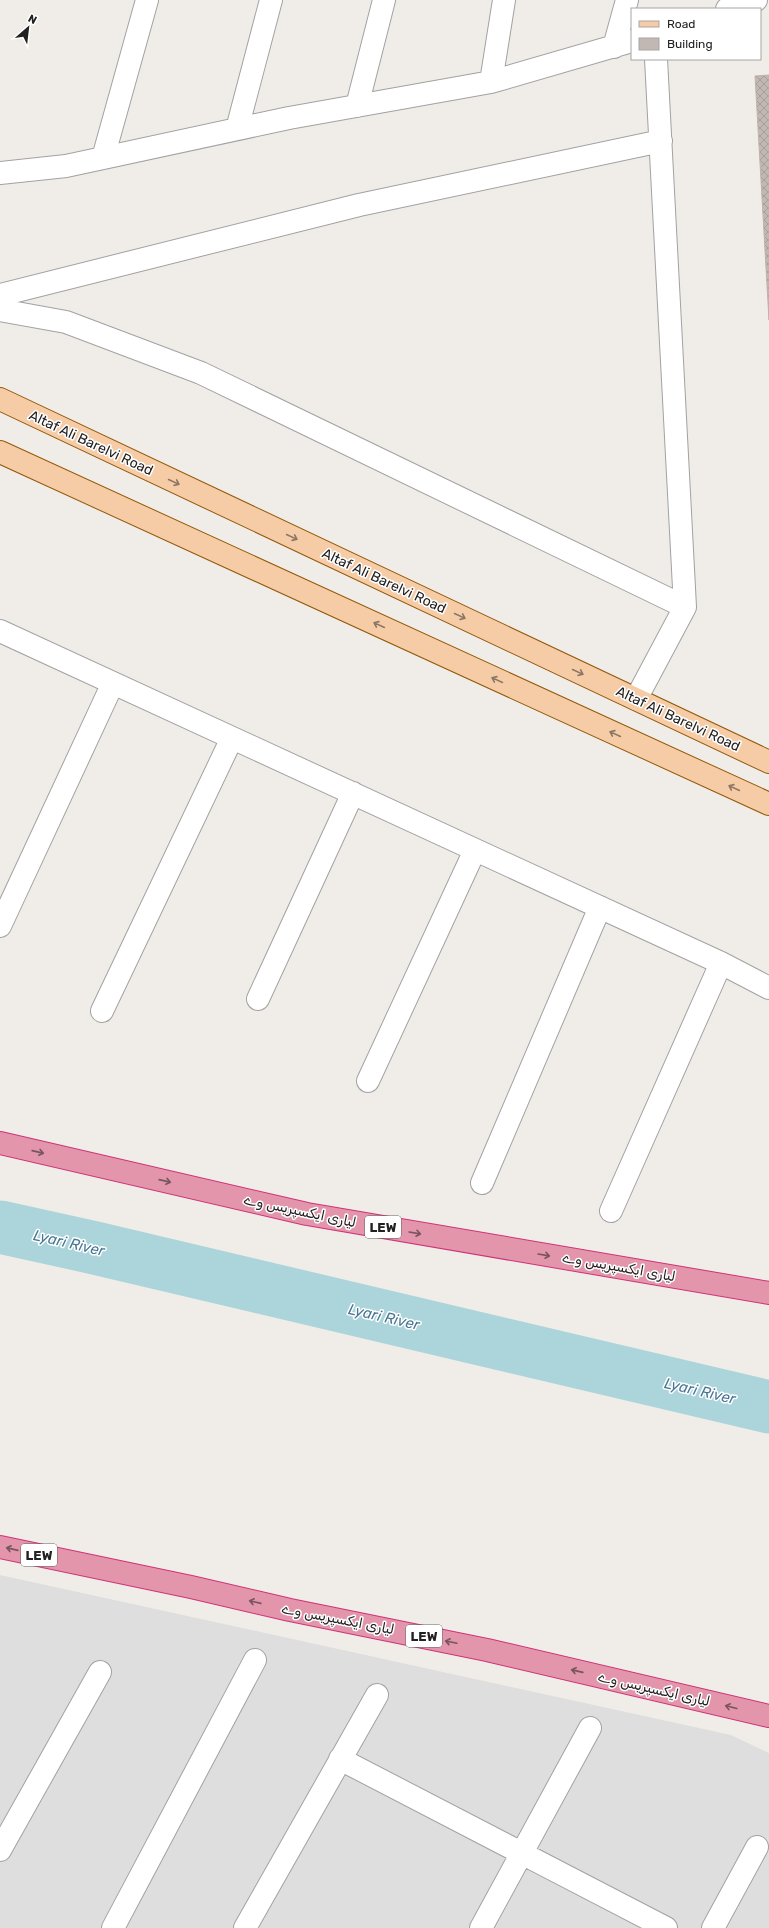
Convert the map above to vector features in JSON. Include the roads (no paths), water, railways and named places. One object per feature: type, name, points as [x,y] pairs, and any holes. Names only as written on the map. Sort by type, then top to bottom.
[{"type":"highway","name":"لیاری ایکسپریس وے","points":[[0,1144],[306,1214],[769,1293]]},
{"type":"highway","name":"لیاری ایکسپریس وے","points":[[0,1547],[191,1587],[290,1610],[487,1650],[769,1716]]},
{"type":"main road","name":"Altaf Ali Barelvi Road","points":[[0,399],[769,762]]},
{"type":"main road","points":[[0,452],[769,804]]},
{"type":"street","points":[[103,158],[147,0]]},
{"type":"street","points":[[237,129],[271,0]]},
{"type":"street","points":[[357,106],[384,0]]},
{"type":"street","points":[[491,82],[504,0]]},
{"type":"street","points":[[0,173],[66,166],[237,129],[491,82],[623,44],[627,0]]},
{"type":"street","points":[[731,8],[756,0]]},
{"type":"street","points":[[636,699],[685,607],[656,60]]},
{"type":"street","points":[[0,295],[359,205],[661,141]]},
{"type":"street","points":[[0,310],[66,322],[201,373],[685,607]]},
{"type":"street","points":[[0,631],[721,963],[769,988]]},
{"type":"street","points":[[0,926],[113,683]]},
{"type":"street","points":[[102,1011],[232,738]]},
{"type":"street","points":[[258,999],[353,793]]},
{"type":"street","points":[[368,1081],[475,850]]},
{"type":"street","points":[[482,1183],[600,907]]},
{"type":"street","points":[[610,1211],[721,963]]},
{"type":"street","points":[[113,1928],[255,1660]]},
{"type":"street","points":[[0,1850],[100,1672]]},
{"type":"street","points":[[245,1928],[377,1695]]},
{"type":"street","points":[[481,1928],[590,1728]]},
{"type":"street","points":[[340,1759],[666,1928]]},
{"type":"street","points":[[713,1928],[757,1847]]},
{"type":"waterway","name":"Lyari River","points":[[0,1227],[95,1248],[769,1407]]}]
